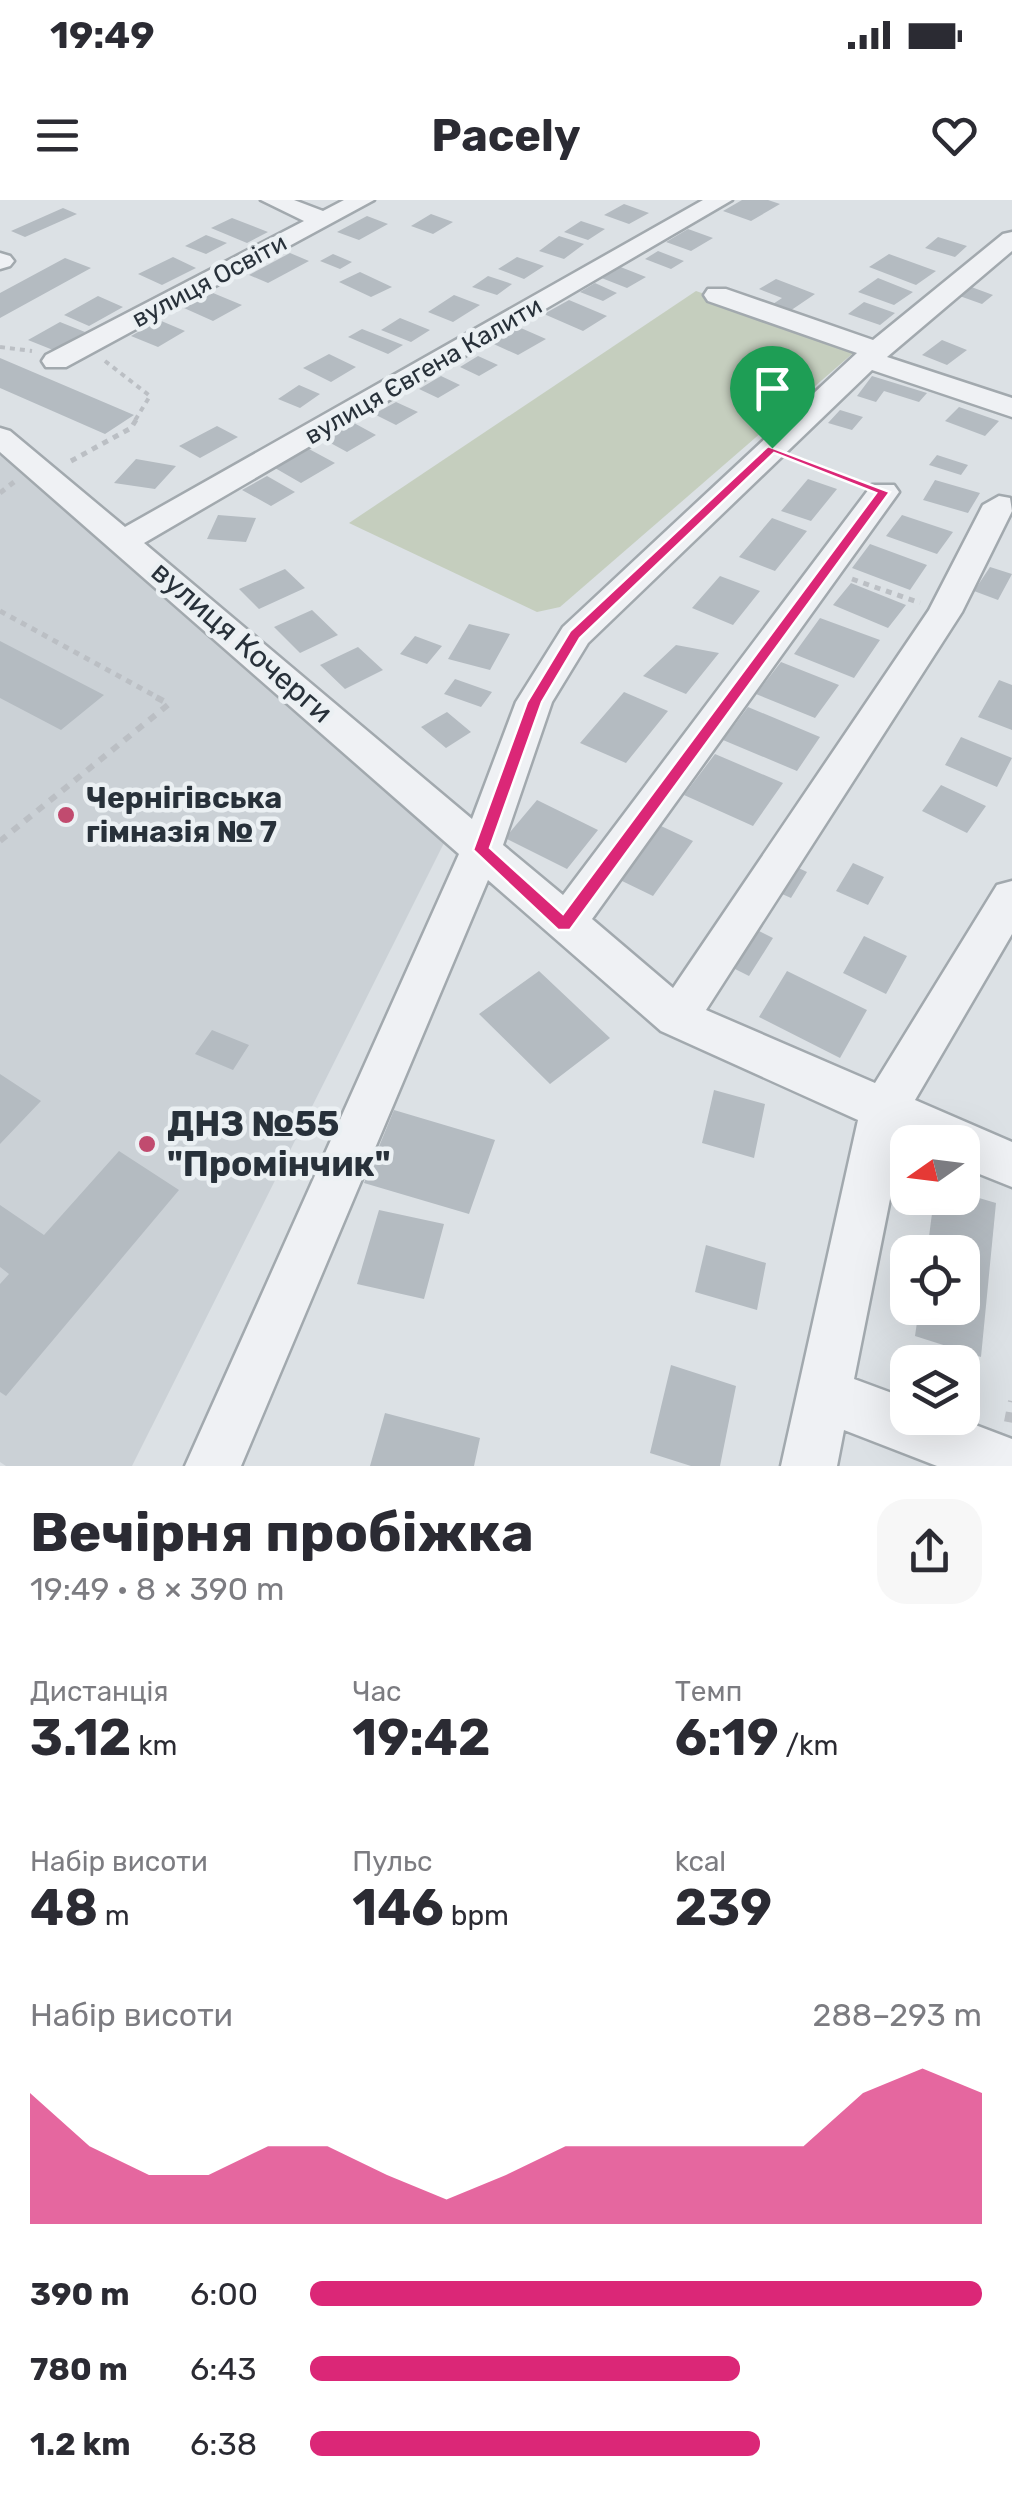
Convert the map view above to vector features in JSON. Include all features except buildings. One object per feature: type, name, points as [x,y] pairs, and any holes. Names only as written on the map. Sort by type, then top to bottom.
[{"type":"street","points":[[273,200],[324,220]]},
{"type":"street","name":"вулиця Освіти","points":[[56,361],[362,200]]},
{"type":"street","name":"вулиця Євгена Калити","points":[[125,540],[720,200]]},
{"type":"street","points":[[213,1466],[481,850],[534,702],[575,635],[872,355],[1012,239]]},
{"type":"street","points":[[717,295],[1012,408]]},
{"type":"street","name":"вулиця Кочерги","points":[[0,437],[125,540],[564,926],[677,1018],[917,1125]]},
{"type":"street","points":[[564,926],[883,492]]},
{"type":"street","points":[[677,1018],[944,612],[999,505]]},
{"type":"street","points":[[809,1466],[884,1111],[1012,897]]},
{"type":"street","name":"вулиця Кочерги","points":[[980,1151],[1012,1165]]},
{"type":"street","points":[[824,1396],[1000,1462],[999,1466]]},
{"type":"path","points":[[45,474],[130,428],[150,396],[129,376],[83,347]]},
{"type":"path","points":[[772,448],[883,492]]},
{"type":"path","points":[[826,570],[944,612]]},
{"type":"path","points":[[0,611],[170,704],[0,841]]},
{"type":"shaded area","name":"ДНЗ №55 \"Промінчик\"","points":[[5,453],[445,841],[132,1466],[6,1466],[0,1462],[0,456]]},
{"type":"green space","points":[[696,291],[859,348],[560,607],[537,612],[349,523]]},
{"type":"place","name":"Чернігівська гімназія № 7","points":[[66,815]]},
{"type":"place","name":"ДНЗ №55 \"Промінчик\"","points":[[147,1144]]},
{"type":"route","points":[[772,448],[883,492],[564,926],[481,850],[534,702],[575,635],[772,448]]}]
